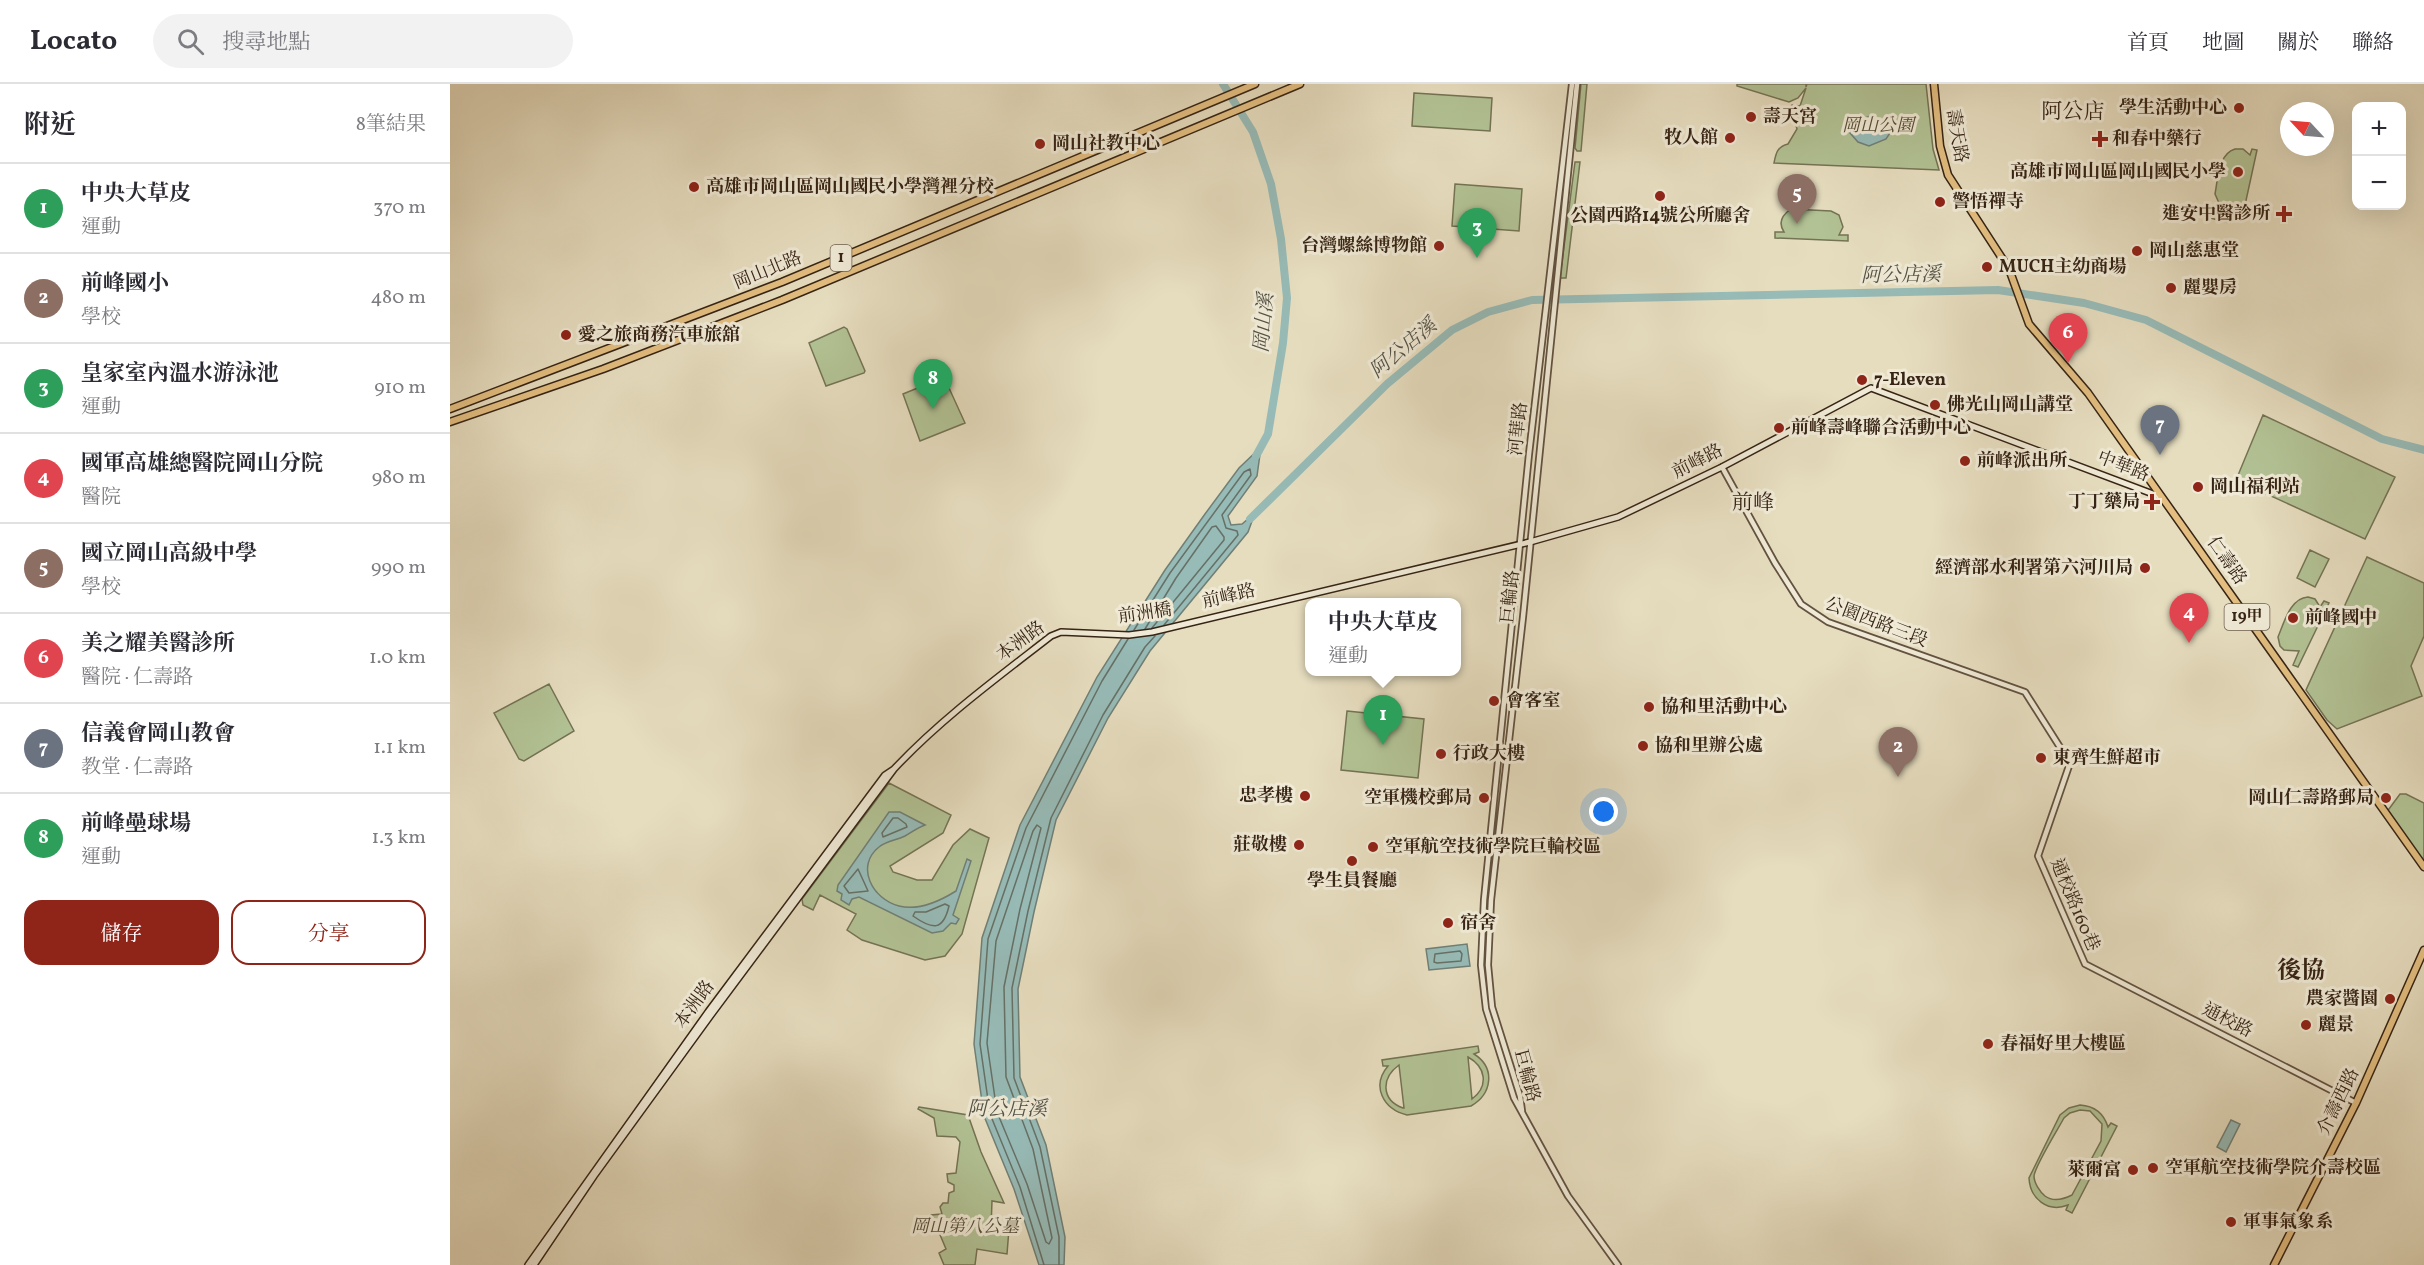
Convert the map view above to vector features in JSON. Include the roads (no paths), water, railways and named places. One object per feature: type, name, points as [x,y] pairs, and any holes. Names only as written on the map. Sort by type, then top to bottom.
[{"type":"main road","name":"岡山北路","points":[[450,422],[603,369],[782,300],[1300,84]]},
{"type":"main road","name":"壽天路","points":[[1934,84],[1940,146],[1948,175],[2009,269],[2021,306]]},
{"type":"main road","name":"岡山北路","points":[[450,409],[782,282],[1253,85]]},
{"type":"main road","name":"仁壽路","points":[[2021,306],[2035,332],[2088,393],[2424,867]]},
{"type":"main road","name":"中華路","points":[[1871,388],[2163,498]]},
{"type":"main road","name":"前峰路","points":[[1190,622],[1530,542],[1618,517],[1722,467],[1871,388]]},
{"type":"main road","name":"前洲橋","points":[[1094,634],[1129,635],[1152,632],[1190,622]]},
{"type":"main road","name":"本洲路","points":[[534,1265],[594,1176],[894,769],[918,744],[959,708],[1051,636],[1062,632],[1094,634]]},
{"type":"main road","name":"本洲路","points":[[528,1265],[708,1012],[885,775],[894,769]]},
{"type":"main road","name":"介壽西路","points":[[2274,1265],[2356,1103],[2424,950]]},
{"type":"street","name":"河華路","points":[[1521,544],[1572,84]]},
{"type":"street","name":"河華路","points":[[1530,542],[1577,84]]},
{"type":"street","name":"公園西路三段","points":[[1722,467],[1788,584],[1801,604],[1813,614],[1828,622],[2025,692],[2070,763],[2038,856]]},
{"type":"street","name":"巨輪路","points":[[1522,1114],[1520,1096],[1492,1007],[1488,965],[1491,900],[1530,542]]},
{"type":"street","name":"巨輪路","points":[[1521,544],[1484,900],[1481,965],[1486,1009],[1514,1098],[1522,1114]]},
{"type":"street","name":"通校路160巷","points":[[2038,856],[2085,964]]},
{"type":"street","name":"通校路","points":[[2085,964],[2356,1103]]},
{"type":"street","points":[[1522,1114],[1568,1196],[1618,1265]]},
{"type":"water","points":[[1870,116],[1888,123],[1892,130],[1886,139],[1869,146],[1858,142],[1850,133],[1858,121]]},
{"type":"water","name":"阿公店溪","points":[[1261,447],[1257,476],[1228,516],[1231,525],[1242,524],[1255,513],[1248,532],[1150,651],[1108,718],[1056,820],[1018,989],[1020,1077],[1046,1145],[1065,1237],[1064,1265],[1039,1265],[1014,1189],[984,1116],[974,1044],[982,938],[1020,825],[1097,677],[1165,570],[1239,468]]},
{"type":"water","points":[[889,812],[900,812],[925,825],[879,847],[868,863],[870,881],[874,889],[889,902],[899,906],[914,907],[943,898],[956,891],[967,859],[971,861],[953,915],[959,919],[956,924],[951,923],[943,931],[932,933],[859,897],[852,899],[849,905],[841,900],[842,894],[837,891],[838,885]]},
{"type":"water","points":[[1467,944],[1470,966],[1429,970],[1426,949]]},
{"type":"water","points":[[2231,1120],[2240,1124],[2226,1152],[2217,1147]]},
{"type":"waterway","name":"岡山溪","points":[[1223,84],[1253,132],[1271,184],[1281,239],[1287,298],[1283,343],[1268,434],[1256,456]]},
{"type":"waterway","name":"阿公店溪","points":[[1250,519],[1387,384],[1452,330],[1488,312],[1532,300],[1998,290],[2084,303],[2146,320],[2382,439],[2424,450]]},
{"type":"place","name":"學生活動中心","points":[[2239,108]]},
{"type":"place","name":"壽天宮","points":[[1751,117]]},
{"type":"place","name":"牧人館","points":[[1730,138]]},
{"type":"place","name":"和春中藥行","points":[[2100,139]]},
{"type":"place","name":"岡山社教中心","points":[[1040,144]]},
{"type":"place","name":"高雄市岡山區岡山國民小學","points":[[2238,172]]},
{"type":"place","name":"高雄市岡山區岡山國民小學灣裡分校","points":[[694,187]]},
{"type":"place","name":"公園西路14號公所廳舍","points":[[1660,196]]},
{"type":"place","name":"警悟禪寺","points":[[1940,202]]},
{"type":"place","name":"進安中醫診所","points":[[2284,214]]},
{"type":"place","name":"國立岡山高級中學","points":[[1797,224]]},
{"type":"place","name":"台灣螺絲博物館","points":[[1439,246]]},
{"type":"place","name":"岡山慈惠堂","points":[[2137,251]]},
{"type":"place","name":"皇家室內溫水游泳池","points":[[1477,258]]},
{"type":"place","name":"MUCH主幼商場","points":[[1987,267]]},
{"type":"place","name":"麗嬰房","points":[[2171,288]]},
{"type":"place","name":"愛之旅商務汽車旅舘","points":[[566,335]]},
{"type":"place","name":"美之耀美醫診所","points":[[2068,363]]},
{"type":"place","name":"7-Eleven","points":[[1862,380]]},
{"type":"place","name":"佛光山岡山講堂","points":[[1935,405]]},
{"type":"place","name":"前峰壘球場","points":[[933,409]]},
{"type":"place","name":"前峰壽峰聯合活動中心","points":[[1779,428]]},
{"type":"place","name":"信義會岡山教會","points":[[2160,455]]},
{"type":"place","name":"前峰派出所","points":[[1965,461]]},
{"type":"place","name":"岡山福利站","points":[[2198,487]]},
{"type":"place","name":"丁丁藥局","points":[[2152,502]]},
{"type":"place","name":"經濟部水利署第六河川局","points":[[2145,568]]},
{"type":"place","name":"前峰國中","points":[[2293,618]]},
{"type":"place","name":"國軍高雄總醫院岡山分院","points":[[2189,643]]},
{"type":"place","name":"會客室","points":[[1494,701]]},
{"type":"place","name":"協和里活動中心","points":[[1649,707]]},
{"type":"place","name":"中央大草皮","points":[[1383,745]]},
{"type":"place","name":"協和里辦公處","points":[[1643,746]]},
{"type":"place","name":"行政大樓","points":[[1441,754]]},
{"type":"place","name":"東齊生鮮超市","points":[[2041,758]]},
{"type":"place","name":"前峰國小","points":[[1898,777]]},
{"type":"place","name":"忠孝樓","points":[[1305,796]]},
{"type":"place","name":"空軍機校郵局","points":[[1484,798]]},
{"type":"place","name":"岡山仁壽路郵局","points":[[2386,798]]},
{"type":"place","name":"莊敬樓","points":[[1299,845]]},
{"type":"place","name":"空軍航空技術學院巨輪校區","points":[[1373,847]]},
{"type":"place","name":"學生員餐廳","points":[[1352,861]]},
{"type":"place","name":"宿舍","points":[[1448,923]]},
{"type":"place","name":"農家醬園","points":[[2390,999]]},
{"type":"place","name":"麗景","points":[[2306,1025]]},
{"type":"place","name":"春福好里大樓區","points":[[1988,1044]]},
{"type":"place","name":"空軍航空技術學院介壽校區","points":[[2153,1168]]},
{"type":"place","name":"萊爾富","points":[[2133,1170]]},
{"type":"place","name":"軍事氣象系","points":[[2231,1222]]},
{"type":"district","name":"阿公店","points":[[2073,112]]},
{"type":"district","name":"前峰","points":[[1753,503]]},
{"type":"district","name":"後協","points":[[2301,972]]},
{"type":"park label","name":"岡山公園","points":[[1878,126]]},
{"type":"park label","name":"岡山第八公墓","points":[[965,1227]]}]
